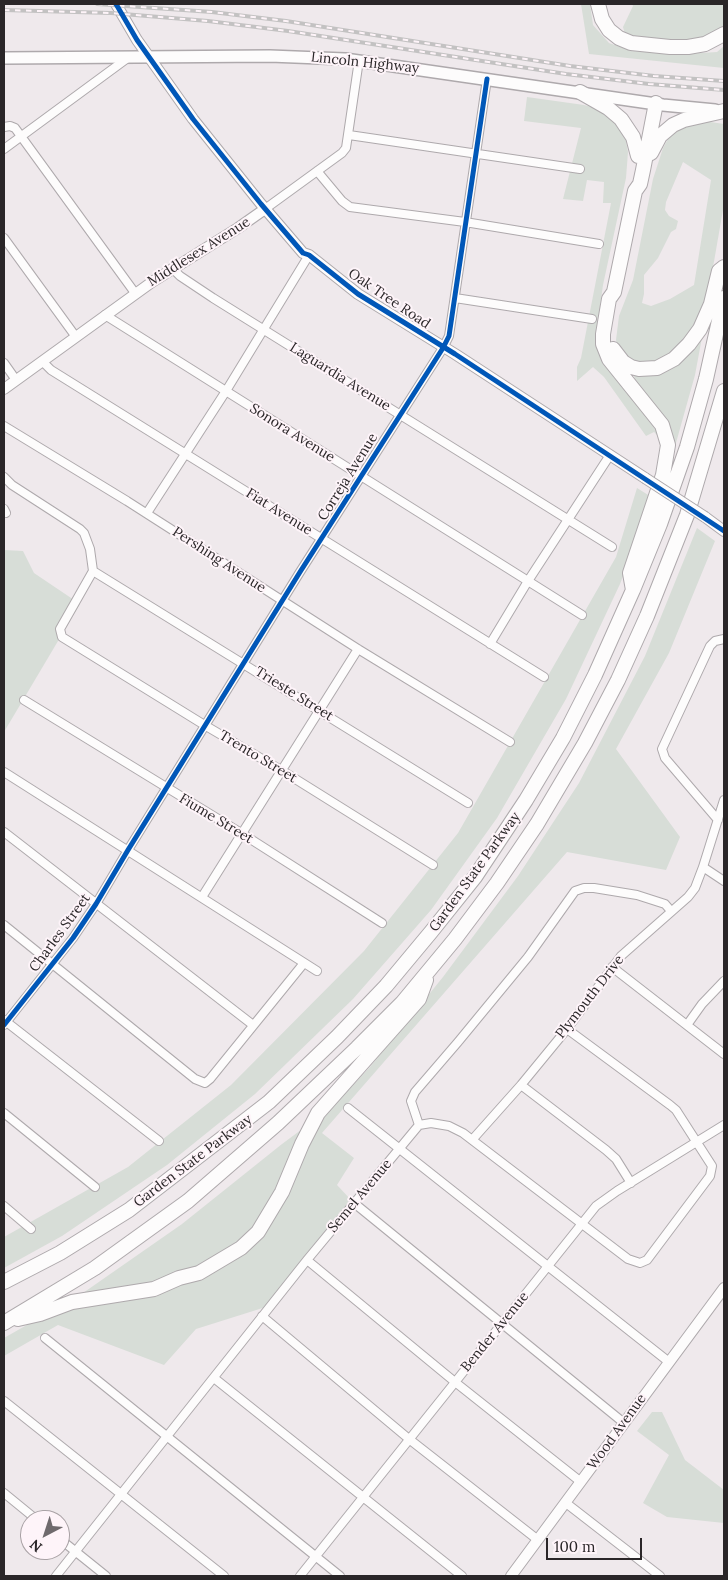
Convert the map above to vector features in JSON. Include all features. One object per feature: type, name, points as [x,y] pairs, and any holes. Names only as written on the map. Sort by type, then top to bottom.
[{"type":"highway","points":[[598,4],[602,19],[609,30],[619,38],[632,43],[688,47],[705,44],[724,34]]},
{"type":"highway","points":[[580,92],[608,108],[621,119],[634,137],[638,156]]},
{"type":"highway","points":[[633,590],[630,573],[661,481],[668,445],[662,425],[612,363],[604,349],[603,339],[609,299],[614,292],[635,191],[633,181],[638,156],[652,103]]},
{"type":"highway","points":[[635,191],[640,184],[643,170],[652,103]]},
{"type":"highway","points":[[643,170],[656,143],[669,128],[684,120],[724,111]]},
{"type":"highway","points":[[614,292],[616,300],[610,336],[615,353],[620,360],[631,367],[639,370],[652,369],[674,359],[693,339],[711,304],[719,271],[724,267]]},
{"type":"highway","name":"Garden State Parkway","points":[[4,1282],[60,1253],[129,1210],[251,1117],[315,1059],[380,992],[474,877],[526,800],[563,738],[633,590],[660,524],[687,447],[706,379],[724,298]]},
{"type":"highway","points":[[719,426],[724,391]]},
{"type":"highway","name":"Garden State Parkway","points":[[6,1322],[95,1268],[188,1200],[278,1123],[402,1003],[429,972],[510,864],[581,750],[618,680],[644,623],[687,515],[719,426]]},
{"type":"highway","points":[[6,1322],[40,1314],[72,1302],[154,1289],[199,1272],[241,1248],[258,1232],[282,1192],[302,1144],[318,1113],[419,999],[429,972]]},
{"type":"main road","name":"Lincoln Highway","points":[[4,58],[304,56],[359,60],[652,103],[724,111]]},
{"type":"street","name":"Oak Tree Road","points":[[116,4],[149,57],[193,120],[303,253],[358,294],[455,354],[724,531]]},
{"type":"street","points":[[4,149],[129,57]]},
{"type":"street","name":"Middlesex Avenue","points":[[4,389],[135,293],[172,268],[245,224],[344,151],[348,144],[359,60]]},
{"type":"street","name":"Correja Avenue","points":[[128,850],[449,336],[487,79]]},
{"type":"street","points":[[4,127],[10,126],[15,128],[135,293]]},
{"type":"street","points":[[349,134],[580,169]]},
{"type":"street","points":[[317,172],[342,201],[350,207],[465,222],[599,244]]},
{"type":"street","points":[[4,238],[76,336]]},
{"type":"street","points":[[147,513],[226,391],[308,255]]},
{"type":"street","name":"Laguardia Avenue","points":[[172,268],[180,276],[263,329],[612,547]]},
{"type":"street","points":[[454,298],[592,319]]},
{"type":"street","name":"Sonora Avenue","points":[[105,315],[582,615]]},
{"type":"street","name":"Fiat Avenue","points":[[42,361],[51,370],[544,677]]},
{"type":"street","points":[[4,363],[16,380]]},
{"type":"street","name":"Pershing Avenue","points":[[4,426],[147,513],[358,649],[510,742]]},
{"type":"street","points":[[490,644],[528,581],[610,455]]},
{"type":"street","points":[[4,477],[12,485],[80,529],[90,549],[93,571]]},
{"type":"street","name":"Trento Street","points":[[93,571],[60,629],[62,637],[433,865]]},
{"type":"street","name":"Trieste Street","points":[[93,571],[468,803]]},
{"type":"street","points":[[718,820],[665,758],[662,749],[710,646],[715,641],[724,639]]},
{"type":"street","points":[[202,897],[358,649]]},
{"type":"street","name":"Fiume Street","points":[[24,700],[241,833],[382,923]]},
{"type":"street","points":[[4,772],[317,971]]},
{"type":"street","name":"Plymouth Drive","points":[[472,1140],[521,1085],[621,956],[688,897],[703,867],[724,800]]},
{"type":"street","points":[[4,832],[253,1025]]},
{"type":"street","name":"Charles Street","points":[[5,1022],[73,938],[128,850]]},
{"type":"street","points":[[703,867],[724,881]]},
{"type":"street","points":[[566,1029],[676,1110],[712,1166],[710,1176],[647,1260],[640,1263],[634,1262],[472,1140],[449,1126],[431,1123],[419,1125],[411,1101],[415,1092],[528,957],[575,891],[584,888],[594,888],[637,895],[665,904],[671,911]]},
{"type":"street","points":[[4,926],[195,1078],[205,1083],[304,963]]},
{"type":"street","points":[[612,967],[724,1054]]},
{"type":"street","points":[[687,1025],[702,1004],[724,982]]},
{"type":"street","points":[[5,1022],[159,1141]]},
{"type":"street","points":[[521,1085],[606,1150],[616,1159],[631,1183]]},
{"type":"street","points":[[348,1108],[669,1362]]},
{"type":"street","points":[[4,1113],[95,1187]]},
{"type":"street","name":"Semel Avenue","points":[[56,1576],[307,1260],[419,1125]]},
{"type":"street","name":"Bender Avenue","points":[[300,1576],[596,1206],[724,1125]]},
{"type":"street","points":[[354,1203],[624,1423]]},
{"type":"street","points":[[4,1206],[31,1229]]},
{"type":"street","points":[[307,1260],[581,1482]]},
{"type":"street","name":"Wood Avenue","points":[[511,1576],[724,1288]]},
{"type":"street","points":[[262,1316],[409,1439],[538,1540]]},
{"type":"street","points":[[45,1338],[340,1576]]},
{"type":"street","points":[[214,1378],[462,1576]]},
{"type":"street","points":[[4,1401],[224,1576]]},
{"type":"street","points":[[4,1493],[24,1510]]},
{"type":"street","points":[[566,1503],[660,1576]]},
{"type":"street","points":[[70,1548],[106,1576]]},
{"type":"shaded area","points":[[581,4],[590,4],[593,25],[609,43],[632,51],[686,54],[717,52],[724,46],[724,68],[589,54]]},
{"type":"shaded area","points":[[632,4],[724,4],[724,29],[694,40],[651,41],[625,34],[623,27],[633,6]]},
{"type":"shaded area","points":[[527,97],[584,105],[607,111],[624,131],[628,152],[626,178],[603,285],[598,333],[654,422],[659,437],[654,432],[646,436],[604,377],[593,367],[577,381],[577,367],[581,358],[611,203],[603,203],[604,182],[587,180],[583,201],[563,199],[581,128],[524,121]]},
{"type":"shaded area","points":[[690,119],[724,124],[724,204],[708,296],[689,337],[668,358],[646,365],[626,358],[617,346],[616,340],[619,316],[633,280],[653,179],[663,148],[672,132]],"holes":[[[683,162],[711,180],[694,285],[670,299],[651,306],[642,303],[644,275],[658,258],[671,232],[676,229],[678,221],[669,216],[665,210],[666,202]]]},
{"type":"shaded area","points":[[703,332],[695,375],[674,450],[663,420],[634,376],[642,374]]},
{"type":"shaded area","points":[[637,488],[653,498],[620,584],[566,699],[497,818],[431,910],[353,999],[255,1094],[167,1165],[62,1236],[4,1268],[4,1237],[128,1167],[231,1085],[364,951],[458,833],[616,557]]},
{"type":"shaded area","points":[[697,528],[715,541],[669,653],[616,749],[680,837],[666,870],[567,852],[322,1133],[354,1158],[337,1185],[352,1201],[269,1306],[196,1329],[164,1365],[58,1325],[4,1356],[4,1338],[83,1293],[182,1224],[282,1144],[332,1107],[370,1067],[443,977],[518,876],[579,783],[645,656]]},
{"type":"shaded area","points":[[4,550],[23,551],[34,573],[80,604],[4,732]]},
{"type":"shaded area","points":[[652,1412],[662,1412],[685,1460],[724,1490],[724,1523],[667,1517],[643,1503],[669,1455],[637,1431]]},
{"type":"railway","points":[[97,4],[212,12],[286,21],[570,66],[654,76],[724,81]]},
{"type":"railway","points":[[4,10],[111,13],[208,21],[288,31],[566,74],[649,84],[724,90]]},
{"type":"cycle path","points":[[116,4],[137,40],[193,119],[303,253],[309,255],[358,294],[455,354],[724,531]]},
{"type":"cycle path","points":[[4,1025],[73,938],[96,904],[300,572],[443,348],[449,336],[487,79]]}]
